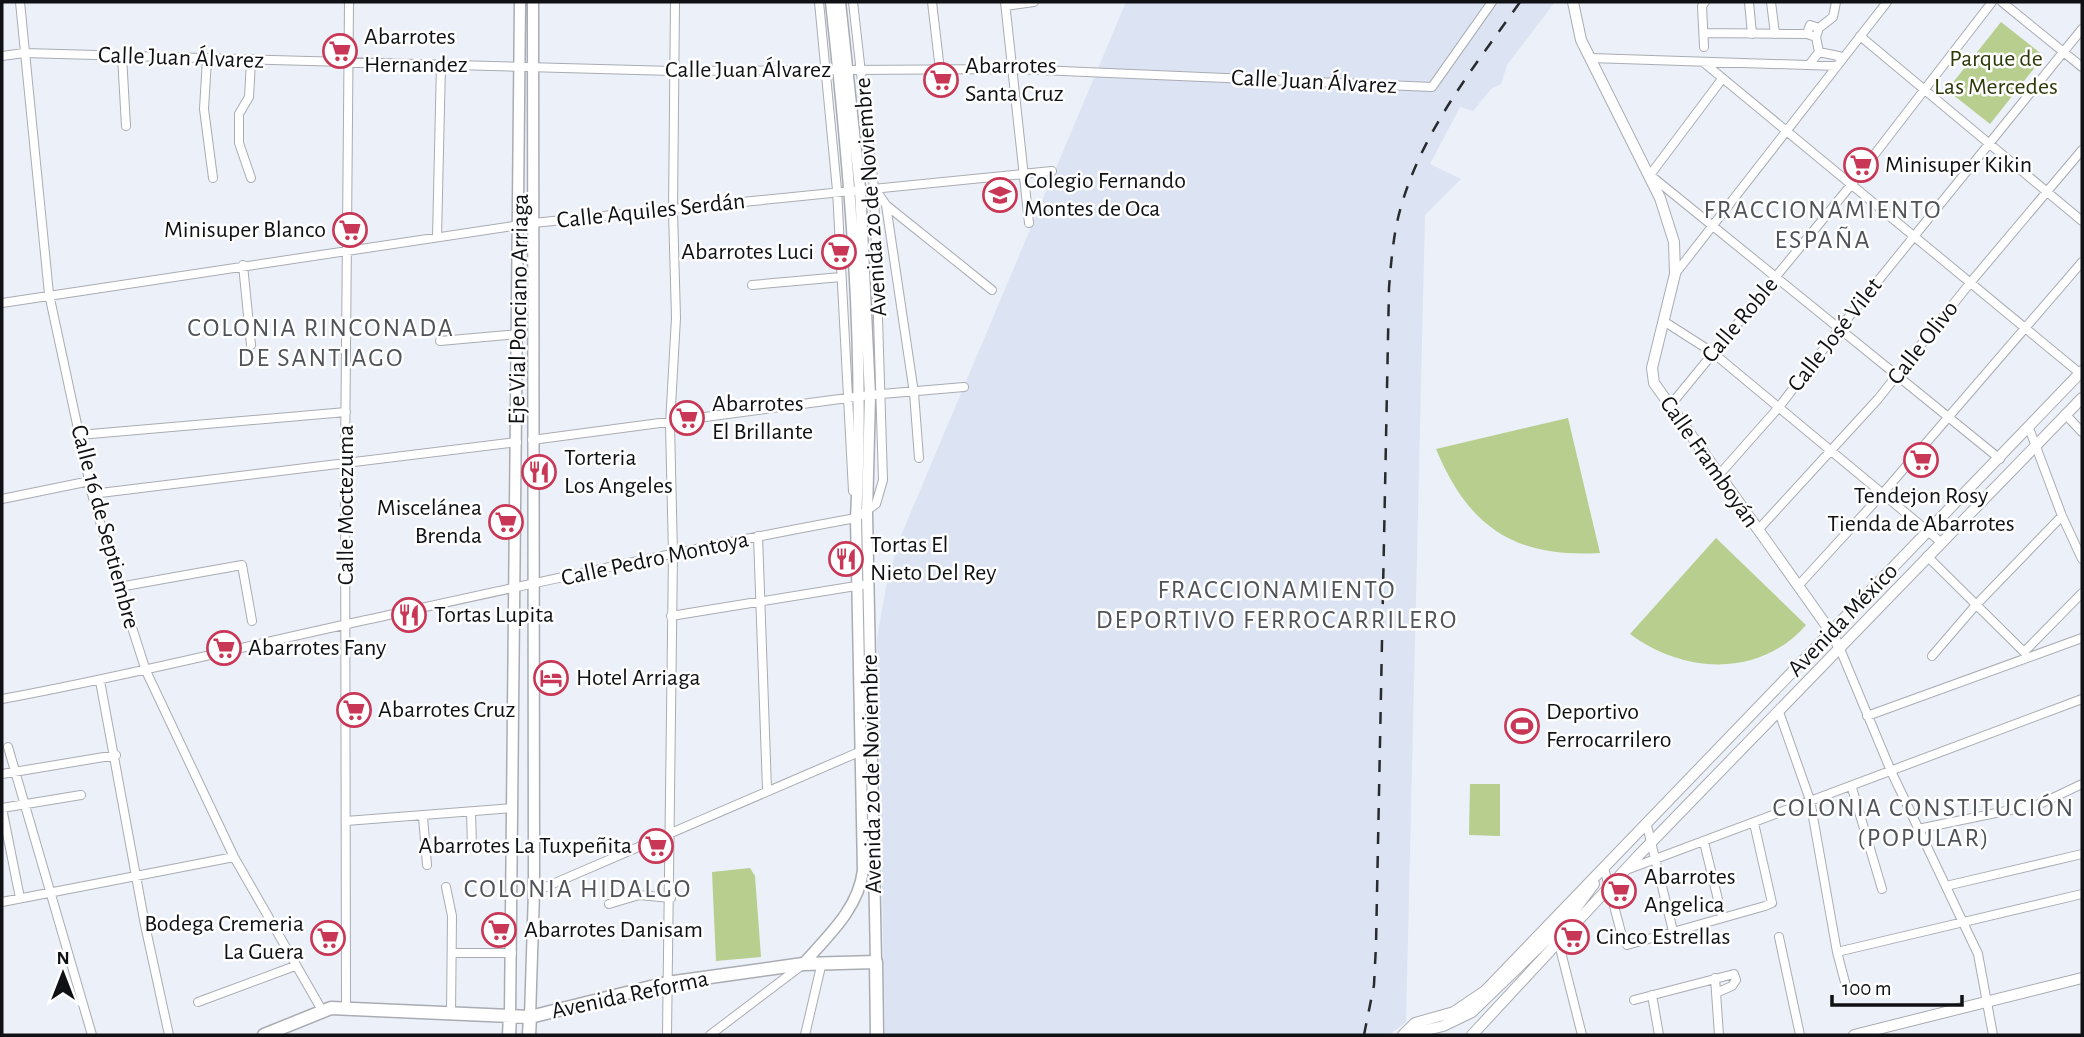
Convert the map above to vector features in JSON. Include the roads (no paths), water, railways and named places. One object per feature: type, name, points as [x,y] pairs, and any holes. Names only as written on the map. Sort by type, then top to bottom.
[{"type":"main road","name":"Eje Vial Ponciano Arriaga","points":[[509,1035],[519,334],[520,2]]},
{"type":"main road","name":"Eje Vial Ponciano Arriaga","points":[[529,1035],[534,892],[531,585],[533,2]]},
{"type":"main road","name":"Avenida 20 de Noviembre","points":[[831,2],[843,70]]},
{"type":"main road","name":"Avenida 20 de Noviembre","points":[[840,2],[843,70],[855,188],[865,395],[861,516],[866,749],[877,1035]]},
{"type":"main road","name":"Avenida 20 de Noviembre","points":[[861,516],[857,504],[865,395]]},
{"type":"main road","name":"Avenida 20 de Noviembre","points":[[803,964],[848,912],[858,894],[863,870],[866,749]]},
{"type":"main road","name":"Avenida Reforma","points":[[264,1035],[323,1012],[346,1008],[530,1017],[667,983],[822,962],[876,962]]},
{"type":"street","name":"Calle 16 de Septiembre","points":[[20,2],[49,294],[92,494],[119,587],[146,671],[234,857],[323,1012]]},
{"type":"street","name":"Calle Moctezuma","points":[[346,1008],[345,463],[349,2]]},
{"type":"street","points":[[667,1035],[671,898],[673,554],[670,424],[676,318],[673,211],[675,2]]},
{"type":"street","name":"Avenida 20 de Noviembre","points":[[819,2],[837,190],[846,399],[852,479],[857,504]]},
{"type":"street","name":"Avenida 20 de Noviembre","points":[[853,2],[863,71],[874,188],[883,394],[883,480],[876,504],[861,516]]},
{"type":"street","points":[[932,2],[940,70]]},
{"type":"street","points":[[1029,223],[1015,69],[1006,4],[1034,2]]},
{"type":"street","name":"Calle Juan Álvarez","points":[[2,56],[24,53],[673,71],[1015,69],[1432,87],[1492,2]]},
{"type":"street","name":"Calle Framboyán","points":[[1573,2],[1576,28],[1650,175],[1674,242],[1675,274],[1652,375],[1669,407],[1831,632],[1840,649]]},
{"type":"street","points":[[1704,47],[1702,6],[1705,2]]},
{"type":"street","points":[[1749,2],[1752,34]]},
{"type":"street","points":[[1771,2],[1774,34]]},
{"type":"street","points":[[1704,33],[1814,33],[1833,17],[1840,2]]},
{"type":"street","points":[[1675,274],[1888,2]]},
{"type":"street","name":"Calle Roble","points":[[1669,407],[1852,185],[1992,2]]},
{"type":"street","points":[[2002,2],[2082,67]]},
{"type":"street","name":"Calle José Vilet","points":[[1718,476],[1779,407],[2082,29]]},
{"type":"street","points":[[1814,33],[1819,51]]},
{"type":"street","points":[[1860,36],[1923,92],[1990,143],[2082,221]]},
{"type":"street","points":[[1819,51],[1843,57]]},
{"type":"street","points":[[1809,65],[1819,51]]},
{"type":"street","points":[[122,56],[126,126]]},
{"type":"street","points":[[1591,58],[1837,66]]},
{"type":"street","points":[[207,59],[204,109],[213,178]]},
{"type":"street","points":[[251,61],[249,97],[239,114],[239,143],[251,178]]},
{"type":"street","points":[[1703,62],[1970,284],[2082,373]]},
{"type":"street","points":[[437,237],[441,64]]},
{"type":"street","points":[[1722,79],[1650,175],[2000,459]]},
{"type":"street","name":"Calle Olivo","points":[[1758,530],[1898,376],[1970,284],[2082,150]]},
{"type":"street","name":"Calle Aquiles Serdán","points":[[2,303],[533,223],[673,211],[855,188],[1052,171]]},
{"type":"street","points":[[874,188],[886,205],[992,290]]},
{"type":"street","points":[[886,205],[914,393],[919,458]]},
{"type":"street","points":[[1798,586],[1949,418],[2082,262]]},
{"type":"street","points":[[243,265],[251,345]]},
{"type":"street","points":[[752,285],[841,277]]},
{"type":"street","points":[[1665,321],[1712,352],[1941,542]]},
{"type":"street","points":[[440,341],[519,334]]},
{"type":"street","name":"Avenida México","points":[[1405,1035],[1415,1023],[1454,1012],[1485,991],[2082,373]]},
{"type":"street","points":[[531,440],[670,424],[865,395],[964,387]]},
{"type":"street","name":"Avenida México","points":[[1472,1035],[1625,870],[2082,398]]},
{"type":"street","points":[[79,435],[346,412]]},
{"type":"street","points":[[2066,414],[2082,432]]},
{"type":"street","points":[[2029,428],[2062,516],[2082,559]]},
{"type":"street","points":[[92,494],[517,442]]},
{"type":"street","points":[[2,499],[90,481]]},
{"type":"street","name":"Calle Pedro Montoya","points":[[2,699],[100,681],[347,624],[861,516]]},
{"type":"street","points":[[1932,656],[1975,606],[2062,516]]},
{"type":"street","points":[[758,536],[767,789]]},
{"type":"street","points":[[1927,556],[2026,654]]},
{"type":"street","points":[[119,587],[237,564],[245,568],[252,621]]},
{"type":"street","points":[[671,616],[863,585]]},
{"type":"street","points":[[2026,654],[2082,593]]},
{"type":"street","points":[[1867,716],[2026,654],[2082,638]]},
{"type":"street","points":[[1840,649],[1891,771],[1978,954],[1993,1035]]},
{"type":"street","points":[[100,681],[170,1035]]},
{"type":"street","points":[[1625,870],[1810,800],[1852,788],[2082,699]]},
{"type":"street","points":[[1779,712],[1810,800],[1837,952],[1846,986]]},
{"type":"street","points":[[8,747],[92,1035]]},
{"type":"street","points":[[534,892],[767,789],[866,749]]},
{"type":"street","points":[[2,774],[116,755]]},
{"type":"street","points":[[1707,761],[1716,768],[1718,774]]},
{"type":"street","points":[[1918,829],[2040,804],[2082,784]]},
{"type":"street","points":[[1852,788],[1882,889]]},
{"type":"street","points":[[20,898],[2,808],[81,794]]},
{"type":"street","points":[[346,821],[513,808]]},
{"type":"street","points":[[471,812],[472,848]]},
{"type":"street","points":[[423,817],[427,865]]},
{"type":"street","points":[[1604,868],[1623,940],[1627,945],[1772,903],[1754,823]]},
{"type":"street","points":[[1647,825],[1673,931]]},
{"type":"street","points":[[1704,842],[1722,916]]},
{"type":"street","points":[[1947,886],[2082,854]]},
{"type":"street","points":[[2,902],[234,857]]},
{"type":"street","name":"Avenida México","points":[[1405,1035],[1443,1026],[1472,1012],[1567,920],[1583,902],[1604,868]]},
{"type":"street","points":[[446,887],[452,916],[451,1014]]},
{"type":"street","name":"Avenida México","points":[[1583,902],[1611,887]]},
{"type":"street","points":[[1837,952],[2082,894]]},
{"type":"street","points":[[609,904],[639,895],[671,898]]},
{"type":"street","points":[[1779,937],[1800,1035]]},
{"type":"street","points":[[1559,944],[1582,1035]]},
{"type":"street","points":[[452,953],[512,953]]},
{"type":"street","points":[[805,1035],[822,962]]},
{"type":"street","points":[[710,1035],[803,964]]},
{"type":"street","points":[[198,1002],[295,966]]},
{"type":"street","points":[[1634,999],[1734,974],[1736,980],[1732,986],[1716,993]]},
{"type":"street","points":[[1715,978],[1719,1035]]},
{"type":"street","points":[[1854,1035],[2082,978]]},
{"type":"street","points":[[1652,995],[1659,1035]]},
{"type":"railway","points":[[1364,1035],[1374,985],[1376,945],[1389,288],[1394,241],[1408,184],[1434,129],[1520,2]]},
{"type":"place","name":"Abarrotes Hernandez","points":[[340,51]]},
{"type":"place","name":"Abarrotes Santa Cruz","points":[[941,80]]},
{"type":"place","name":"Minisuper Kikin","points":[[1861,165]]},
{"type":"place","name":"Colegio Fernando Montes de Oca","points":[[1000,195]]},
{"type":"place","name":"Minisuper Blanco","points":[[350,230]]},
{"type":"place","name":"Abarrotes Luci","points":[[839,252]]},
{"type":"place","name":"Abarrotes El Brillante","points":[[687,418]]},
{"type":"place","name":"Tendejon Rosy Tienda de Abarrotes","points":[[1921,460]]},
{"type":"place","name":"Torteria Los Angeles","points":[[539,472]]},
{"type":"place","name":"Miscelánea Brenda","points":[[506,522]]},
{"type":"place","name":"Tortas El Nieto Del Rey","points":[[846,559]]},
{"type":"place","name":"Tortas Lupita","points":[[409,615]]},
{"type":"place","name":"Abarrotes Fany","points":[[224,648]]},
{"type":"place","name":"Hotel Arriaga","points":[[551,678]]},
{"type":"place","name":"Abarrotes Cruz","points":[[354,710]]},
{"type":"place","name":"Deportivo Ferrocarrilero","points":[[1522,726]]},
{"type":"place","name":"Abarrotes La Tuxpeñita","points":[[656,846]]},
{"type":"place","name":"Abarrotes Angelica","points":[[1619,891]]},
{"type":"place","name":"Abarrotes Danisam","points":[[499,930]]},
{"type":"place","name":"Cinco Estrellas","points":[[1572,937]]},
{"type":"place","name":"Bodega Cremeria La Guera","points":[[328,938]]},
{"type":"district","name":"FRACCIONAMIENTO ESPAÑA","points":[[1823,225]]},
{"type":"district","name":"COLONIA RINCONADA DE SANTIAGO","points":[[321,343]]},
{"type":"district","name":"FRACCIONAMIENTO DEPORTIVO FERROCARRILERO","points":[[1277,605]]},
{"type":"district","name":"COLONIA CONSTITUCIÓN (POPULAR)","points":[[1924,823]]},
{"type":"district","name":"COLONIA HIDALGO","points":[[578,889]]},
{"type":"park label","name":"Parque de Las Mercedes","points":[[1996,73]]}]
